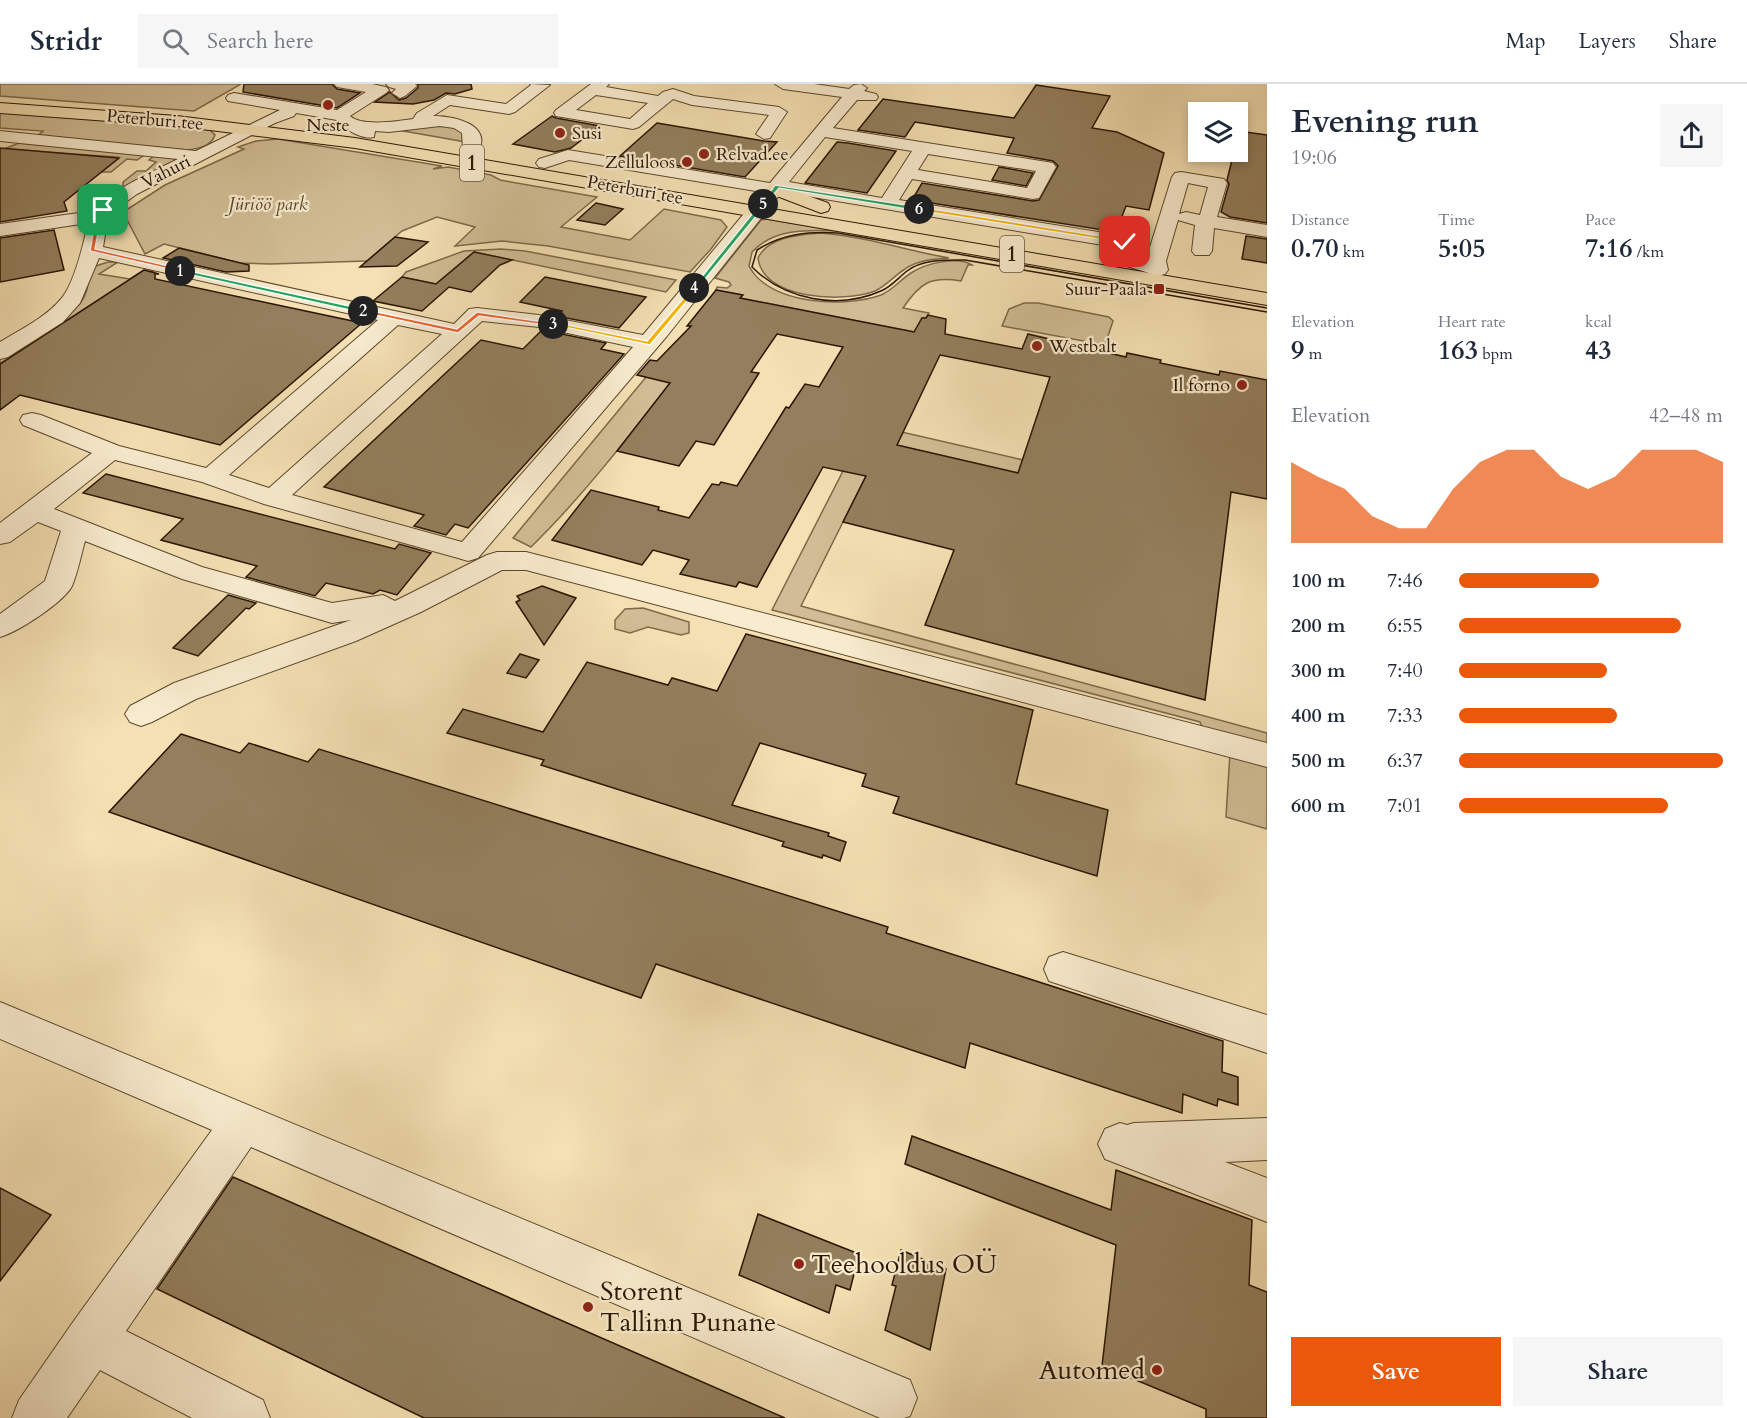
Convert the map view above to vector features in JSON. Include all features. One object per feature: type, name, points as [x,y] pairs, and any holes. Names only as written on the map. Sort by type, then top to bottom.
[{"type":"highway","name":"Peterburi tee","points":[[0,100],[262,124],[355,143],[643,192],[769,197],[854,218],[1267,287]]},
{"type":"highway","name":"Peterburi tee","points":[[0,108],[210,124],[355,125],[545,163],[769,197],[1267,298]]},
{"type":"highway","points":[[210,124],[224,132],[223,141],[217,147]]},
{"type":"highway","points":[[643,192],[719,210],[735,221],[740,232]]},
{"type":"street","points":[[342,84],[381,90],[342,114],[355,125]]},
{"type":"street","points":[[234,98],[290,108],[355,125],[387,127],[427,116],[494,120],[542,85],[538,84]]},
{"type":"street","points":[[35,511],[192,573],[332,613],[380,606],[423,584],[468,552],[653,337],[840,109],[862,93],[783,84]]},
{"type":"street","points":[[656,104],[597,107],[583,117],[561,112],[597,87],[656,104],[671,116]]},
{"type":"street","points":[[802,103],[814,88]]},
{"type":"street","points":[[609,146],[656,104],[677,94],[713,111],[779,112],[757,129],[789,137],[817,136],[915,146],[1047,167]]},
{"type":"street","name":"Vahuri","points":[[99,216],[114,200],[288,113],[290,108],[311,96]]},
{"type":"street","points":[[821,106],[840,109]]},
{"type":"street","points":[[427,116],[465,127],[471,133],[471,150]]},
{"type":"street","points":[[894,194],[907,173],[915,146],[914,134],[1052,155],[1033,194],[907,173]]},
{"type":"street","points":[[0,136],[149,156],[198,156]]},
{"type":"street","points":[[1158,270],[1156,261],[1181,177],[1218,183],[1207,218],[1202,251]]},
{"type":"street","points":[[769,197],[894,194],[986,220],[1125,242],[1130,222]]},
{"type":"street","points":[[0,231],[99,216],[92,250],[77,292],[66,308],[0,352]]},
{"type":"street","points":[[1169,216],[1207,218],[1267,231]]},
{"type":"street","points":[[1114,241],[1111,253],[1115,256],[1158,270]]},
{"type":"street","points":[[92,250],[458,331]]},
{"type":"street","points":[[273,498],[477,314],[653,337]]},
{"type":"street","points":[[211,477],[394,317]]},
{"type":"street","points":[[32,420],[110,451],[211,477],[273,498],[468,552]]},
{"type":"street","points":[[0,536],[110,451]]},
{"type":"street","points":[[0,627],[25,612],[58,585],[76,526]]},
{"type":"street","points":[[141,714],[185,691],[354,630],[411,605],[497,561],[526,561],[1267,755]]},
{"type":"street","points":[[1063,969],[1267,1034]]},
{"type":"street","points":[[0,1020],[892,1398]]},
{"type":"street","points":[[37,1418],[243,1122]]},
{"type":"street","points":[[1267,1139],[1120,1144],[1267,1200]]},
{"type":"street","points":[[90,1339],[245,1418]]},
{"type":"green space","points":[[0,84],[241,84],[194,111],[0,96]]},
{"type":"green space","points":[[0,112],[195,127],[209,129],[215,135],[207,145],[186,150],[37,136],[43,131],[0,128]]},
{"type":"green space","points":[[430,123],[463,129],[466,142],[392,129]]},
{"type":"green space","name":"Jüriöö park","points":[[278,139],[442,166],[433,169],[448,167],[491,175],[500,180],[597,197],[561,227],[630,240],[664,209],[721,220],[727,227],[690,272],[548,246],[502,241],[455,246],[475,227],[437,217],[402,231],[367,261],[240,263],[164,244],[145,254],[123,212],[165,185],[244,149],[238,147],[256,141]]},
{"type":"green space","points":[[19,143],[146,154],[137,160],[127,159],[111,172],[101,172],[118,157],[4,149]]},
{"type":"green space","points":[[154,156],[175,158],[175,163],[116,192],[123,182],[137,171],[146,171],[156,162],[149,160]]},
{"type":"green space","points":[[767,219],[839,231],[792,232],[771,238],[752,252],[749,266],[759,279],[773,289],[790,296],[829,302],[866,299],[885,293],[911,273],[925,266],[951,261],[966,262],[972,265],[968,265],[961,281],[934,281],[927,283],[915,293],[903,308],[929,313],[926,318],[922,318],[915,332],[740,298],[742,295],[716,290],[717,287],[727,288],[731,285],[729,282],[715,278],[761,220]]},
{"type":"green space","points":[[819,233],[868,240],[949,258],[915,264],[875,291],[844,297],[807,295],[789,290],[774,283],[763,272],[758,258],[776,241]]},
{"type":"green space","points":[[501,249],[525,251],[676,280],[666,292],[474,252],[436,284],[402,277],[406,272],[464,251]]},
{"type":"green space","points":[[108,262],[118,262],[99,274],[130,279],[147,268],[154,272],[153,284],[0,364],[0,359],[74,309],[85,295],[90,271]]},
{"type":"green space","points":[[1024,303],[1038,303],[1109,317],[1113,321],[1105,345],[1002,326],[1009,309]]},
{"type":"green space","points":[[670,348],[695,351],[575,501],[531,547],[513,538]]},
{"type":"green space","points":[[867,424],[1023,460],[1173,508],[883,442],[801,606],[1267,733],[1267,744],[1202,727],[1200,722],[772,610]]},
{"type":"green space","points":[[643,608],[689,622],[689,633],[681,635],[648,627],[630,633],[615,629],[615,620],[625,609]]},
{"type":"green space","points":[[1230,753],[1267,764],[1267,829],[1226,817]]},
{"type":"building","points":[[244,84],[332,84],[337,89],[360,93],[337,108],[243,92]]},
{"type":"building","points":[[418,84],[471,84],[472,89],[455,94],[446,93],[434,100],[413,104],[375,102],[390,92],[399,100],[406,98],[418,88]]},
{"type":"building","points":[[1036,85],[1110,96],[1092,128],[1117,132],[1164,153],[1149,210],[1126,206],[1116,232],[912,200],[922,183],[1033,201],[1039,200],[1058,166],[1053,161],[1007,153],[1014,138],[915,122],[905,137],[858,130],[883,99],[1014,118]]},
{"type":"building","name":"Susi","points":[[552,116],[600,126],[571,148],[555,152],[513,144]]},
{"type":"building","points":[[657,123],[777,142],[745,177],[620,156]]},
{"type":"building","points":[[1248,132],[1267,135],[1267,223],[1230,217],[1221,212],[1229,184],[1227,180],[1232,162],[1248,162]]},
{"type":"building","points":[[837,142],[896,151],[867,193],[805,183]]},
{"type":"building","points":[[0,148],[119,158],[64,202],[67,211],[0,222]]},
{"type":"building","points":[[999,167],[1033,173],[1026,186],[992,180]]},
{"type":"building","points":[[596,203],[623,209],[605,225],[577,220]]},
{"type":"building","points":[[54,230],[64,270],[0,282],[0,238]]},
{"type":"building","points":[[1246,236],[1267,239],[1267,263],[1242,259]]},
{"type":"building","points":[[395,237],[428,242],[397,266],[360,267]]},
{"type":"building","points":[[179,248],[249,265],[249,271],[226,272],[163,258]]},
{"type":"building","points":[[474,252],[512,260],[500,265],[471,292],[449,287],[422,311],[373,301],[402,277],[436,284]]},
{"type":"building","points":[[144,270],[159,274],[155,274],[155,279],[362,323],[220,445],[20,395],[0,410],[0,364]]},
{"type":"building","points":[[545,277],[646,297],[619,328],[556,316],[562,311],[520,302]]},
{"type":"building","points":[[716,290],[743,295],[740,298],[914,332],[922,318],[928,315],[946,319],[945,334],[1022,349],[1028,334],[1126,357],[1127,353],[1161,360],[1160,363],[1219,375],[1220,371],[1267,380],[1267,499],[1231,492],[1205,700],[925,625],[954,550],[843,522],[866,476],[823,467],[757,587],[739,582],[736,587],[680,574],[689,560],[653,550],[642,565],[552,540],[591,490],[659,507],[658,510],[689,518],[712,484],[719,485],[721,482],[737,486],[786,407],[789,408],[805,384],[819,387],[843,347],[777,334],[751,372],[759,373],[714,445],[696,441],[679,466],[617,451],[670,383],[637,375],[650,360],[657,361],[691,326],[687,326]],"holes":[[[940,355],[1050,377],[1018,473],[897,445]]]},
{"type":"building","points":[[542,330],[606,343],[601,349],[624,354],[468,528],[455,524],[446,535],[414,526],[424,515],[324,487],[481,340],[523,349]]},
{"type":"building","points":[[106,474],[395,549],[399,544],[431,553],[397,595],[380,590],[373,594],[326,583],[315,596],[246,577],[257,566],[161,540],[183,519],[83,493]]},
{"type":"building","points":[[542,586],[576,598],[544,645],[516,602],[520,600],[517,596]]},
{"type":"building","points":[[228,595],[256,603],[249,609],[246,608],[198,656],[173,648]]},
{"type":"building","points":[[746,634],[1033,710],[1016,784],[1108,810],[1097,876],[893,813],[899,797],[862,786],[866,774],[760,743],[732,805],[829,833],[828,836],[846,842],[840,861],[782,846],[784,842],[541,765],[544,760],[447,733],[463,709],[543,732],[587,662],[668,685],[672,678],[717,691]]},
{"type":"building","points":[[520,654],[539,660],[526,678],[507,673]]},
{"type":"building","points":[[181,734],[240,753],[249,743],[308,762],[319,749],[888,927],[886,933],[1223,1041],[1222,1072],[1238,1077],[1238,1105],[1218,1099],[1217,1106],[1183,1094],[1182,1113],[970,1043],[965,1068],[656,964],[641,998],[109,812]]},
{"type":"building","points":[[912,1136],[1111,1210],[1116,1170],[1252,1220],[1249,1285],[1267,1292],[1267,1418],[1206,1418],[1206,1409],[1102,1366],[1116,1245],[905,1164]]},
{"type":"building","points":[[233,1177],[785,1418],[424,1418],[157,1289]]},
{"type":"building","points":[[0,1188],[51,1215],[0,1281]]},
{"type":"building","name":"Teehooldus OÜ","points":[[758,1214],[859,1254],[850,1290],[836,1285],[829,1313],[739,1275]]},
{"type":"building","points":[[901,1250],[946,1269],[930,1350],[885,1330],[896,1286],[892,1285]]},
{"type":"tram line","points":[[1267,308],[838,233],[806,233],[776,240],[757,250],[752,267],[765,278],[796,294],[830,300],[847,300],[881,291],[920,264],[965,260],[1267,312]]},
{"type":"place","name":"Neste","points":[[328,105]]},
{"type":"place","name":"Susi","points":[[560,133]]},
{"type":"place","name":"Relvad.ee","points":[[704,154]]},
{"type":"place","name":"Zelluloos","points":[[687,162]]},
{"type":"place","name":"Suur-Paala","points":[[1159,289]]},
{"type":"place","name":"Westbalt","points":[[1037,346]]},
{"type":"place","name":"Il forno","points":[[1242,385]]},
{"type":"place","name":"Teehooldus OÜ","points":[[799,1264]]},
{"type":"place","name":"Storent Tallinn Punane","points":[[588,1307]]},
{"type":"place","name":"Automed","points":[[1157,1370]]},
{"type":"route","points":[[103,210],[99,216],[92,250],[458,331],[477,314],[539,321],[648,343],[777,186],[1125,242]]}]
